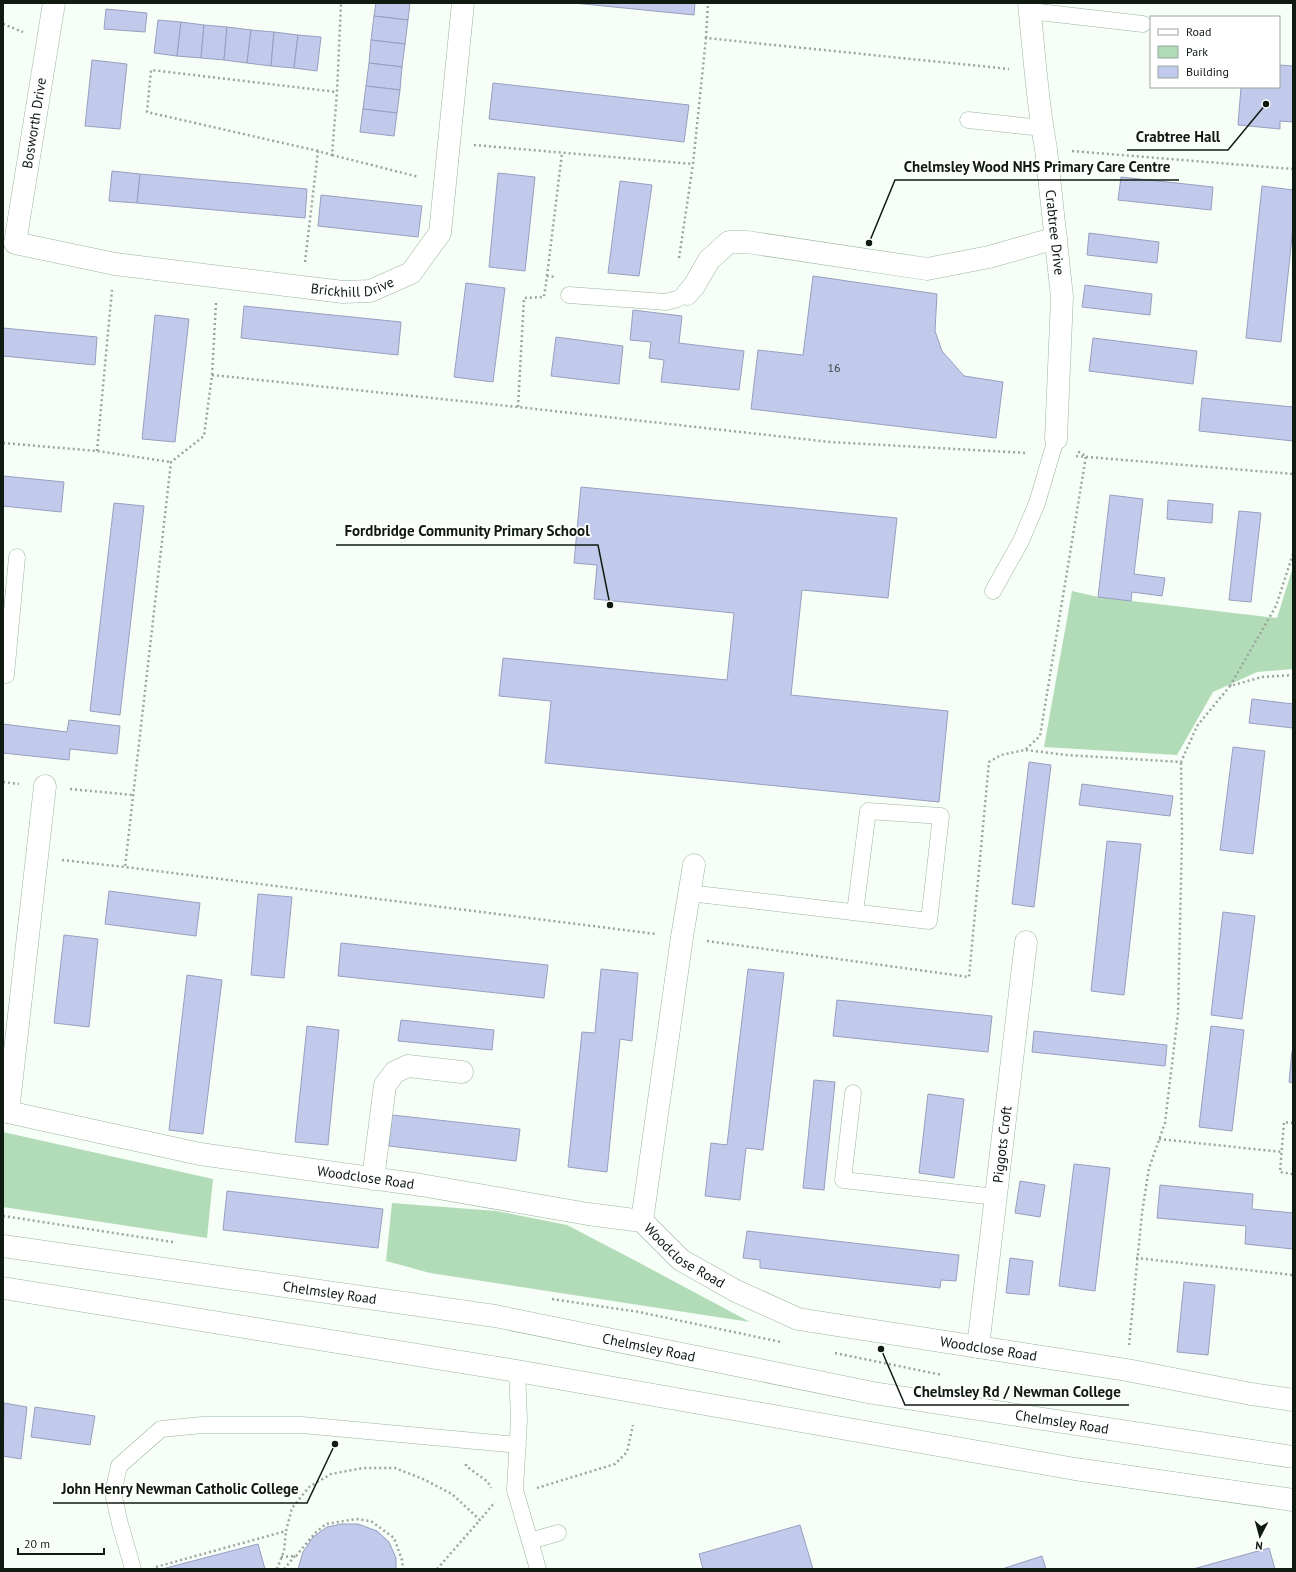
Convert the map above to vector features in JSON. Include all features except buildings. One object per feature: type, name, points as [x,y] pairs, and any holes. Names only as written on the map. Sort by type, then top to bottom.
[{"type":"street","name":"Bosworth Drive","points":[[15,243],[54,3]]},
{"type":"street","name":"Brickhill Drive","points":[[15,243],[115,264],[217,278],[343,292],[370,291],[411,273],[440,233],[463,3]]},
{"type":"street","name":"Crabtree Drive","points":[[1030,7],[1035,72],[1046,149],[1062,297],[1053,447]]},
{"type":"street","points":[[687,294],[694,286],[709,260],[729,242],[747,242],[927,269],[989,257],[1056,238]]},
{"type":"street","points":[[5,1112],[46,786]]},
{"type":"street","points":[[642,1221],[682,937],[694,865]]},
{"type":"street","name":"Piggots Croft","points":[[978,1347],[1026,942]]},
{"type":"street","points":[[373,1178],[385,1085],[395,1072],[408,1066],[462,1072]]},
{"type":"street","name":"Woodclose Road","points":[[5,1112],[200,1154],[373,1178],[588,1214],[642,1221],[681,1260],[736,1291],[798,1319],[1127,1370],[1251,1394],[1293,1400]]},
{"type":"street","name":"Chelmsley Road","points":[[3,1246],[495,1316],[873,1393],[1293,1457]]},
{"type":"street","points":[[3,1288],[517,1371],[1075,1469],[1293,1500]]},
{"type":"lane","points":[[1030,7],[1143,24]]},
{"type":"lane","points":[[968,120],[1042,128]]},
{"type":"lane","points":[[569,295],[666,302],[687,294]]},
{"type":"lane","points":[[993,591],[1021,541],[1037,503],[1053,447]]},
{"type":"lane","points":[[3,675],[6,675],[17,557]]},
{"type":"lane","points":[[690,893],[929,921],[942,816],[868,811],[855,912]]},
{"type":"lane","points":[[853,1093],[843,1180],[996,1197]]},
{"type":"lane","points":[[517,1371],[519,1419],[515,1490],[538,1569]]},
{"type":"lane","points":[[133,1569],[113,1493],[117,1473],[119,1466],[161,1429],[203,1425],[302,1425],[518,1445]]},
{"type":"lane","points":[[530,1542],[558,1533]]},
{"type":"path","points":[[332,155],[337,92],[341,3]]},
{"type":"path","points":[[449,142],[562,154],[693,164],[706,38],[708,3]]},
{"type":"path","points":[[706,38],[1035,72]]},
{"type":"path","points":[[337,92],[150,70],[147,112],[318,151],[445,183]]},
{"type":"path","points":[[1046,149],[1293,169]]},
{"type":"path","points":[[302,288],[318,151]]},
{"type":"path","points":[[547,276],[562,154]]},
{"type":"path","points":[[97,451],[115,264]]},
{"type":"path","points":[[125,867],[171,462],[204,436],[212,375],[217,278]]},
{"type":"path","points":[[212,375],[830,442],[1053,447],[1086,456],[1293,474]]},
{"type":"path","points":[[3,443],[97,451],[171,462]]},
{"type":"path","points":[[1053,447],[1086,456]]},
{"type":"path","points":[[1025,750],[1040,736],[1086,456]]},
{"type":"path","points":[[1127,1370],[1136,1258],[1149,1168],[1165,1123],[1178,1014],[1182,836],[1181,762],[1197,726],[1230,686],[1276,606],[1293,554]]},
{"type":"path","points":[[1230,686],[1262,677],[1293,675]]},
{"type":"path","points":[[38,857],[682,937],[969,977],[989,762],[1000,755],[1025,750],[1066,755],[1181,762]]},
{"type":"path","points":[[1293,1123],[1284,1122],[1280,1172],[1293,1174]]},
{"type":"path","points":[[1159,1139],[1282,1152]]},
{"type":"path","points":[[1136,1258],[1293,1275]]},
{"type":"path","points":[[437,1569],[496,1500],[615,1464],[627,1452],[633,1425]]},
{"type":"path","points":[[277,1569],[284,1550],[286,1531],[292,1508],[309,1487],[331,1474],[363,1468],[395,1468],[423,1479],[452,1494],[480,1520]]},
{"type":"path","points":[[284,1569],[315,1533],[326,1524],[356,1519],[371,1521],[394,1538],[402,1560],[403,1569]]},
{"type":"path","points":[[156,1567],[286,1531]]},
{"type":"path","points":[[281,1557],[296,1556]]},
{"type":"green space","points":[[1293,567],[1293,669],[1257,672],[1213,692],[1177,755],[1044,747],[1072,591],[1098,597],[1277,618]]},
{"type":"green space","points":[[3,1132],[213,1179],[207,1238],[3,1207]]},
{"type":"green space","points":[[392,1203],[496,1211],[567,1225],[750,1322],[430,1273],[386,1261]]},
{"type":"place","name":"Crabtree Hall","points":[[1266,104]]},
{"type":"place","name":"Chelmsley Wood NHS Primary Care Centre","points":[[869,243]]},
{"type":"place","name":"Fordbridge Community Primary School","points":[[610,605]]},
{"type":"place","name":"Chelmsley Rd / Newman College","points":[[881,1349]]},
{"type":"place","name":"John Henry Newman Catholic College","points":[[335,1444]]}]
